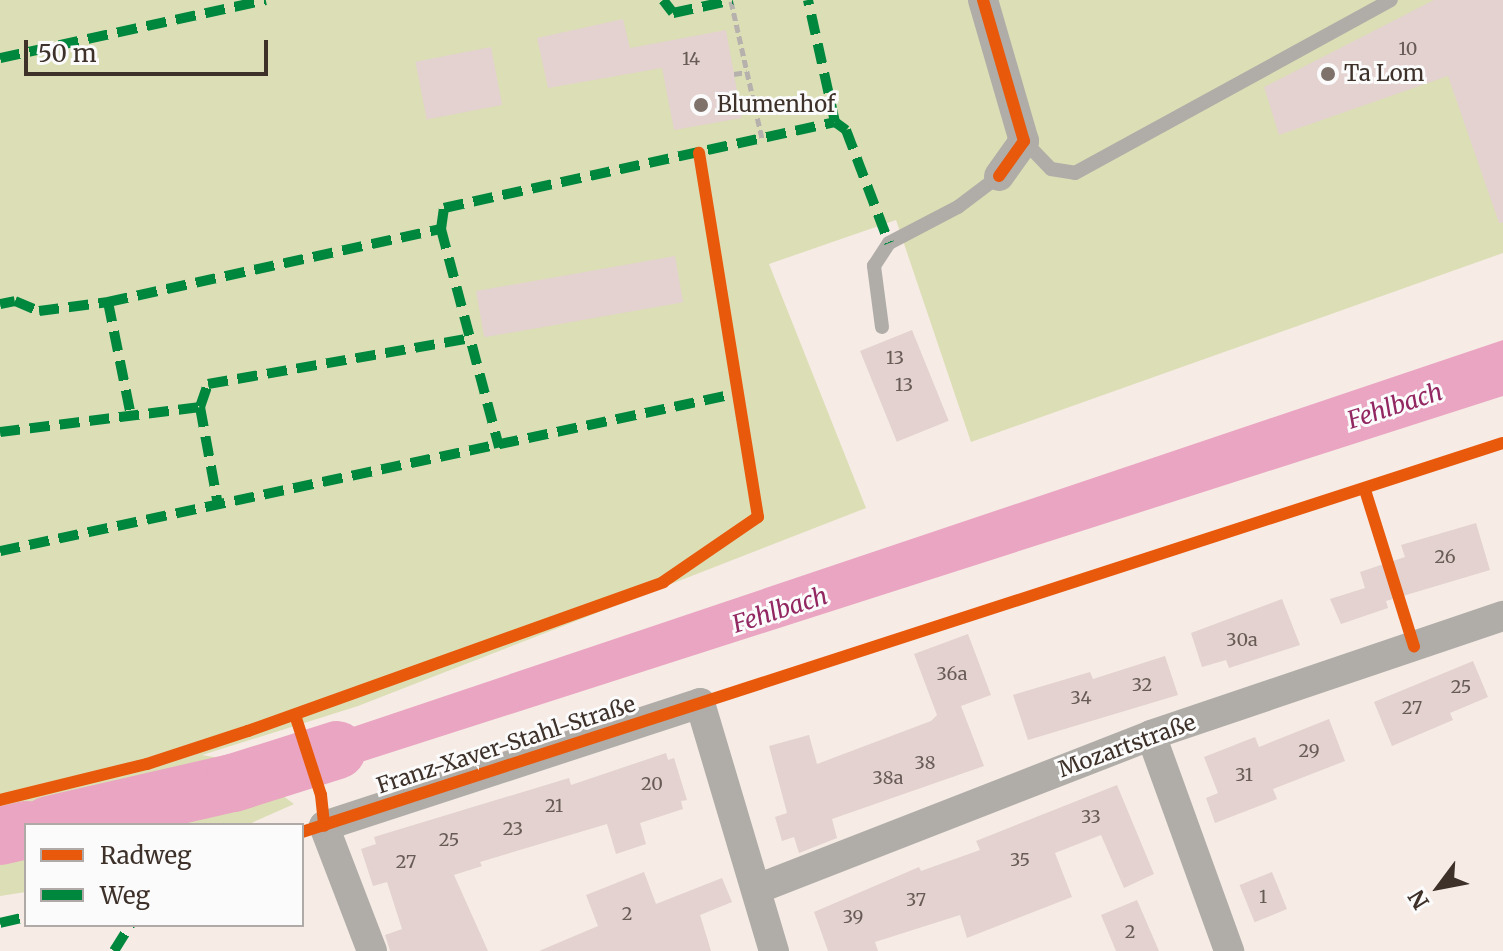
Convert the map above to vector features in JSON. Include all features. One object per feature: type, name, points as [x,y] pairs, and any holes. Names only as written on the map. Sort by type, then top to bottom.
[{"type":"street","points":[[983,0],[1024,141],[999,176]]},
{"type":"street","name":"Mozartstraße","points":[[757,889],[1151,735],[1503,616]]},
{"type":"street","name":"Franz-Xaver-Stahl-Straße","points":[[372,951],[324,826],[700,703],[757,889]]},
{"type":"street","points":[[1151,735],[1229,951]]},
{"type":"street","points":[[757,889],[774,951]]},
{"type":"lane","points":[[1024,141],[1051,169],[1075,173],[1391,0]]},
{"type":"lane","points":[[882,327],[874,266],[889,243],[958,207],[999,176]]},
{"type":"path","points":[[731,1],[762,139]]},
{"type":"path","points":[[734,74],[747,72]]},
{"type":"green space","points":[[0,0],[972,0],[1028,128],[984,0],[1503,0],[1503,253],[971,442],[896,220],[769,264],[866,508],[358,706],[202,755],[236,761],[294,804],[251,823],[24,823],[24,892],[0,896]]},
{"type":"water","points":[[1503,340],[1503,396],[280,788],[246,763]]},
{"type":"building","points":[[1434,0],[1503,0],[1503,223],[1499,223],[1448,76],[1279,135],[1264,87]]},
{"type":"building","points":[[623,19],[630,48],[726,30],[742,118],[674,130],[662,68],[548,88],[537,38]]},
{"type":"building","points":[[491,47],[502,105],[427,120],[415,62]]},
{"type":"building","points":[[675,256],[683,302],[484,337],[476,291]]},
{"type":"building","points":[[912,330],[949,421],[897,442],[860,351]]},
{"type":"building","points":[[1476,523],[1490,570],[1386,601],[1388,608],[1341,624],[1330,599],[1365,588],[1360,572],[1405,557],[1401,545]]},
{"type":"building","points":[[1282,599],[1300,645],[1229,668],[1226,660],[1202,667],[1191,633]]},
{"type":"building","points":[[968,634],[991,695],[961,706],[984,766],[832,819],[837,838],[799,853],[794,837],[782,841],[775,817],[787,813],[769,746],[809,735],[817,764],[931,721],[937,715],[914,654]]},
{"type":"building","points":[[1165,656],[1178,695],[1028,740],[1013,695],[1090,672],[1093,679]]},
{"type":"building","points":[[1473,661],[1488,697],[1450,713],[1453,720],[1392,746],[1374,702]]},
{"type":"building","points":[[1329,719],[1345,761],[1273,789],[1277,799],[1215,823],[1206,798],[1218,793],[1204,757],[1255,737],[1259,747]]},
{"type":"building","points":[[666,753],[668,760],[674,758],[687,800],[681,801],[683,809],[640,823],[646,844],[616,854],[607,824],[480,862],[482,866],[454,875],[488,951],[390,951],[385,935],[402,929],[387,882],[373,886],[361,849],[376,844],[374,837],[569,778],[571,785]]},
{"type":"building","points":[[1117,785],[1154,874],[1124,888],[1101,835],[1055,853],[1072,897],[967,938],[960,915],[875,942],[878,951],[828,951],[814,912],[919,867],[921,871],[980,850],[976,841]]},
{"type":"building","points":[[644,872],[656,904],[722,878],[732,902],[700,915],[711,951],[539,951],[598,926],[586,895]]},
{"type":"building","points":[[1272,872],[1287,909],[1255,922],[1240,885]]},
{"type":"building","points":[[1137,900],[1159,951],[1116,951],[1101,915]]},
{"type":"waterway","name":"Fehlbach","points":[[58,823],[233,783],[337,750]]},
{"type":"waterway","name":"Fehlbach","points":[[0,836],[24,830]]},
{"type":"marked path","points":[[0,58],[266,0]]},
{"type":"marked path","points":[[663,0],[673,13],[733,0]]},
{"type":"marked path","points":[[0,304],[15,301],[39,311],[108,302],[441,229],[444,208],[835,122],[808,0]]},
{"type":"marked path","points":[[835,122],[846,130],[889,243]]},
{"type":"marked path","points":[[441,229],[499,447]]},
{"type":"marked path","points":[[108,302],[131,416]]},
{"type":"marked path","points":[[0,432],[200,407],[208,384],[472,338]]},
{"type":"marked path","points":[[0,551],[739,393]]},
{"type":"marked path","points":[[200,407],[218,505]]},
{"type":"marked path","points":[[0,923],[24,917]]},
{"type":"marked path","points":[[114,951],[129,927]]},
{"type":"cycle path","points":[[983,0],[1024,141],[999,176]]},
{"type":"cycle path","points":[[0,800],[147,764],[248,731],[663,582],[758,517],[699,153]]},
{"type":"cycle path","points":[[304,831],[1503,443]]},
{"type":"cycle path","points":[[1365,490],[1414,646]]},
{"type":"cycle path","points":[[295,715],[321,795],[324,826]]},
{"type":"place","name":"Ta Lom","points":[[1328,74]]},
{"type":"place","name":"Blumenhof","points":[[701,105]]}]
